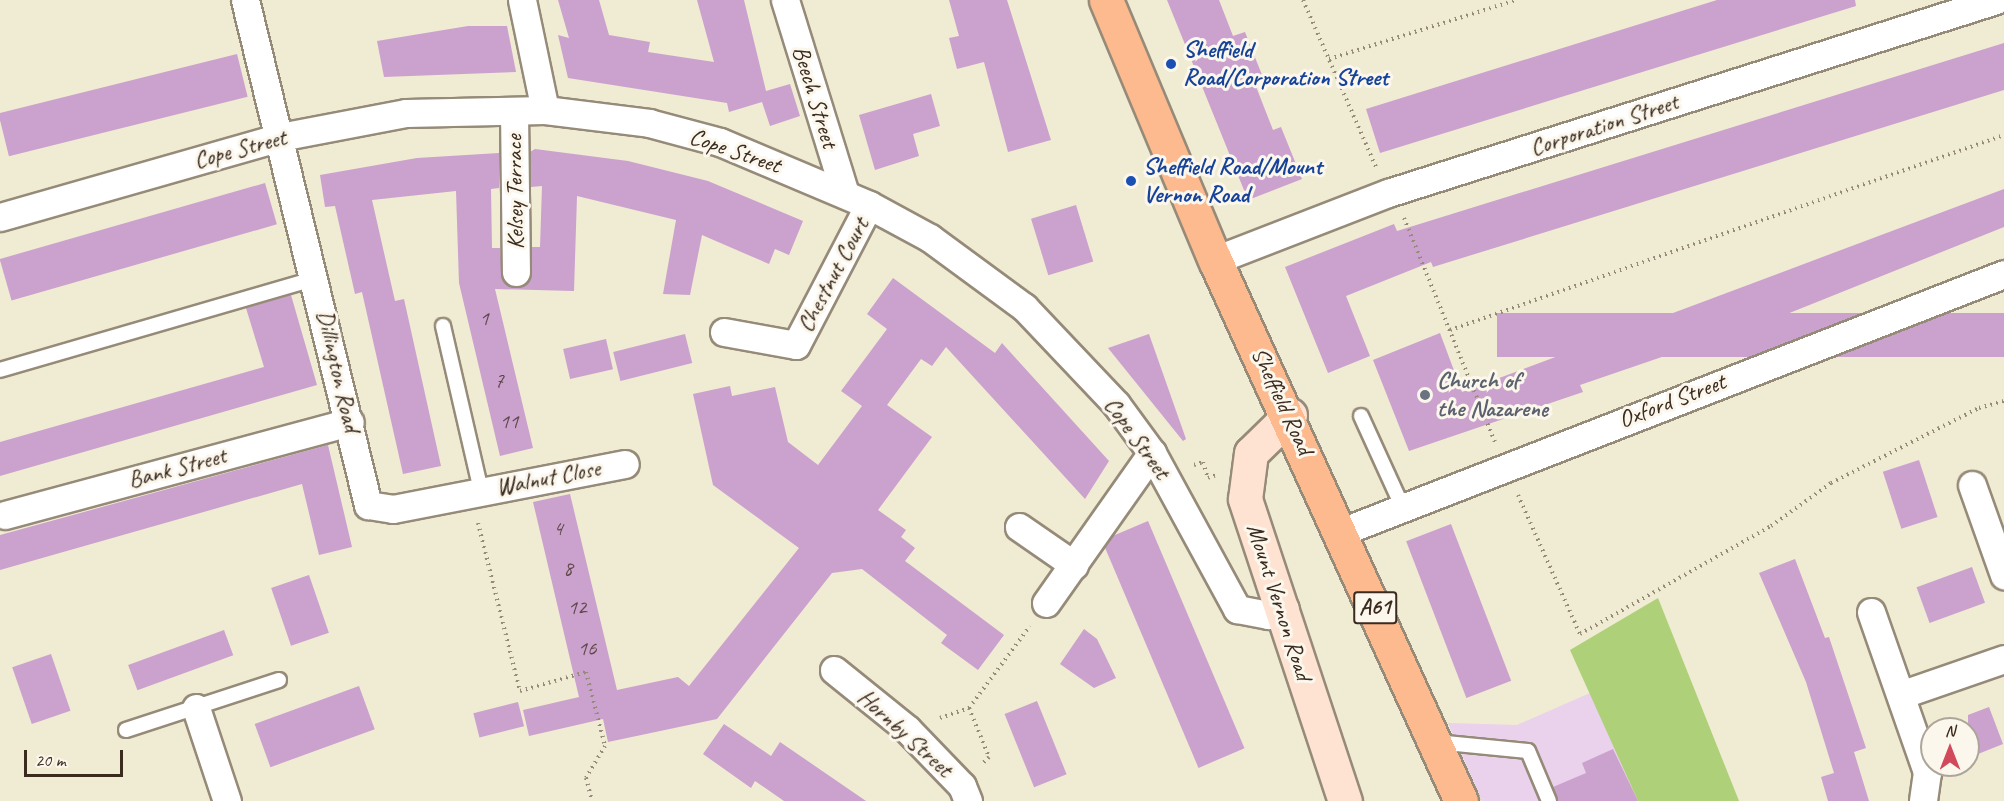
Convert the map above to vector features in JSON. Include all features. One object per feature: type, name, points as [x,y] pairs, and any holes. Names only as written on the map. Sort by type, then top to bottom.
[{"type":"highway","name":"Sheffield Road","points":[[1107,0],[1215,260],[1290,415],[1461,801]]},
{"type":"street","name":"Dillington Road","points":[[245,0],[317,278],[368,505],[393,509],[476,492]]},
{"type":"street","points":[[522,0],[545,110]]},
{"type":"street","name":"Beech Street","points":[[785,0],[857,200]]},
{"type":"street","name":"Corporation Street","points":[[1215,260],[1388,194],[1996,0]]},
{"type":"street","name":"Cope Street","points":[[0,217],[280,137],[406,113],[545,110],[649,123],[720,142],[857,200],[930,238],[1024,307],[1116,404],[1152,453],[1236,609],[1268,615],[1285,608]]},
{"type":"street","name":"Kelsey Terrace","points":[[514,111],[516,272]]},
{"type":"street","name":"Chestnut Court","points":[[724,332],[796,345],[857,200]]},
{"type":"street","name":"Oxford Street","points":[[1341,532],[1505,465],[2004,274]]},
{"type":"street","name":"Mount Vernon Road","points":[[1290,415],[1251,453],[1244,482],[1260,549],[1285,608],[1345,801]]},
{"type":"street","name":"Bank Street","points":[[5,515],[350,422]]},
{"type":"street","points":[[1046,603],[1152,453]]},
{"type":"street","name":"Walnut Close","points":[[476,492],[625,464]]},
{"type":"street","points":[[1972,485],[2004,575]]},
{"type":"street","points":[[1019,527],[1074,565]]},
{"type":"street","points":[[1871,612],[1903,694],[1927,772],[1923,801]]},
{"type":"street","points":[[1903,694],[2004,659]]},
{"type":"street","name":"Hornby Street","points":[[834,670],[907,729],[965,794]]},
{"type":"street","points":[[196,708],[227,801]]},
{"type":"lane","points":[[0,370],[317,278]]},
{"type":"lane","points":[[443,326],[476,492]]},
{"type":"lane","points":[[1361,416],[1402,506]]},
{"type":"lane","points":[[126,730],[279,680]]},
{"type":"lane","points":[[1436,742],[1528,751],[1550,801]]},
{"type":"path","points":[[1303,0],[1388,194],[1407,222],[1505,465],[1580,634],[1771,526],[1831,483],[1979,408],[2004,401]]},
{"type":"path","points":[[1329,59],[1516,0]]},
{"type":"path","points":[[1450,330],[2004,135]]},
{"type":"path","points":[[1203,462],[1208,478]]},
{"type":"path","points":[[476,492],[520,691],[586,672],[604,746],[586,778],[592,801]]},
{"type":"path","points":[[907,729],[969,708],[1046,603]]},
{"type":"path","points":[[965,794],[989,757],[969,708]]},
{"type":"shaded area","points":[[1590,693],[1638,801],[1482,801],[1448,723],[1517,725]]},
{"type":"green space","points":[[1658,598],[1739,801],[1638,801],[1570,650]]},
{"type":"building","points":[[558,0],[599,0],[609,35],[650,42],[648,52],[714,62],[697,0],[744,0],[766,91],[790,84],[800,116],[770,126],[762,102],[729,112],[727,103],[568,78],[558,35],[569,38]]},
{"type":"building","points":[[949,0],[1007,0],[1051,140],[1008,152],[984,62],[957,69],[949,38],[959,36]]},
{"type":"building","points":[[1167,0],[1219,0],[1233,36],[1245,32],[1264,80],[1255,84],[1273,130],[1281,127],[1302,179],[1248,200]]},
{"type":"building","points":[[1717,0],[1855,0],[1856,6],[1380,153],[1366,109]]},
{"type":"building","points":[[468,26],[507,26],[516,72],[384,77],[377,41]]},
{"type":"building","points":[[2004,43],[2004,90],[1433,267],[1431,262],[1346,296],[1370,356],[1328,373],[1285,267],[1394,224],[1397,231]]},
{"type":"building","points":[[237,54],[248,97],[9,156],[0,113]]},
{"type":"building","points":[[931,94],[940,126],[913,134],[919,156],[875,170],[859,115]]},
{"type":"building","points":[[535,149],[628,161],[708,181],[803,221],[789,255],[775,249],[769,264],[702,235],[690,295],[663,294],[676,220],[577,196],[574,291],[495,289],[533,448],[500,456],[459,283],[456,191],[372,200],[395,301],[404,299],[441,466],[403,474],[362,292],[355,294],[335,206],[325,207],[320,175],[417,158],[499,153],[499,188],[491,189],[492,248],[500,248],[503,280],[517,288],[530,279],[531,247],[540,247],[542,186],[531,187],[530,152]]},
{"type":"building","points":[[265,183],[277,224],[12,300],[0,259]]},
{"type":"building","points":[[2004,189],[2004,227],[1787,314],[1580,385],[1583,392],[1409,451],[1373,360],[1440,333],[1462,392]]},
{"type":"building","points":[[1076,205],[1093,261],[1048,275],[1031,219]]},
{"type":"building","points":[[893,278],[995,353],[1002,343],[1109,461],[1085,499],[946,347],[932,366],[921,359],[887,405],[932,437],[878,510],[906,530],[901,537],[915,548],[905,561],[1004,635],[978,670],[941,643],[947,635],[862,569],[832,573],[717,719],[608,742],[603,719],[529,736],[523,710],[579,697],[533,502],[570,494],[617,690],[678,677],[689,686],[799,548],[713,485],[693,394],[730,386],[732,396],[775,387],[788,442],[818,465],[862,406],[841,391],[887,329],[867,314]]},
{"type":"building","points":[[291,295],[317,385],[0,476],[0,442],[264,367],[246,308]]},
{"type":"building","points":[[1497,313],[2004,313],[2004,357],[1497,357]]},
{"type":"building","points":[[685,334],[692,363],[620,381],[613,352]]},
{"type":"building","points":[[1149,334],[1186,439],[1183,441],[1108,348]]},
{"type":"building","points":[[606,339],[613,369],[570,379],[563,349]]},
{"type":"building","points":[[328,445],[352,547],[319,555],[302,484],[0,570],[0,535]]},
{"type":"building","points":[[1919,460],[1938,517],[1901,529],[1883,472]]},
{"type":"building","points":[[1148,521],[1245,748],[1198,768],[1102,541]]},
{"type":"building","points":[[1451,524],[1511,681],[1466,698],[1406,541]]},
{"type":"building","points":[[1795,559],[1825,638],[1829,637],[1866,748],[1854,752],[1869,801],[1828,801],[1821,777],[1834,773],[1806,682],[1759,573]]},
{"type":"building","points":[[1972,567],[1985,603],[1930,623],[1917,587]]},
{"type":"building","points":[[309,575],[329,633],[291,646],[271,588]]},
{"type":"building","points":[[1084,629],[1097,639],[1116,678],[1094,688],[1060,664]]},
{"type":"building","points":[[224,630],[233,655],[137,690],[128,665]]},
{"type":"building","points":[[51,654],[71,711],[32,724],[12,667]]},
{"type":"building","points":[[359,686],[375,729],[270,767],[255,724]]},
{"type":"building","points":[[1037,701],[1067,774],[1034,787],[1005,714]]},
{"type":"building","points":[[518,702],[524,726],[479,737],[473,713]]},
{"type":"building","points":[[1989,707],[2003,744],[1980,753],[1980,717],[1968,717],[1968,715]]},
{"type":"building","points":[[724,724],[771,756],[780,742],[866,801],[784,801],[755,781],[751,788],[703,754]]},
{"type":"building","points":[[1613,749],[1638,801],[1558,801],[1553,787],[1586,773],[1582,763]]},
{"type":"place","name":"Sheffield Road/Corporation Street","points":[[1171,64]]},
{"type":"place","name":"Sheffield Road/Mount Vernon Road","points":[[1131,181]]},
{"type":"place","name":"Church of the Nazarene","points":[[1425,395]]}]
